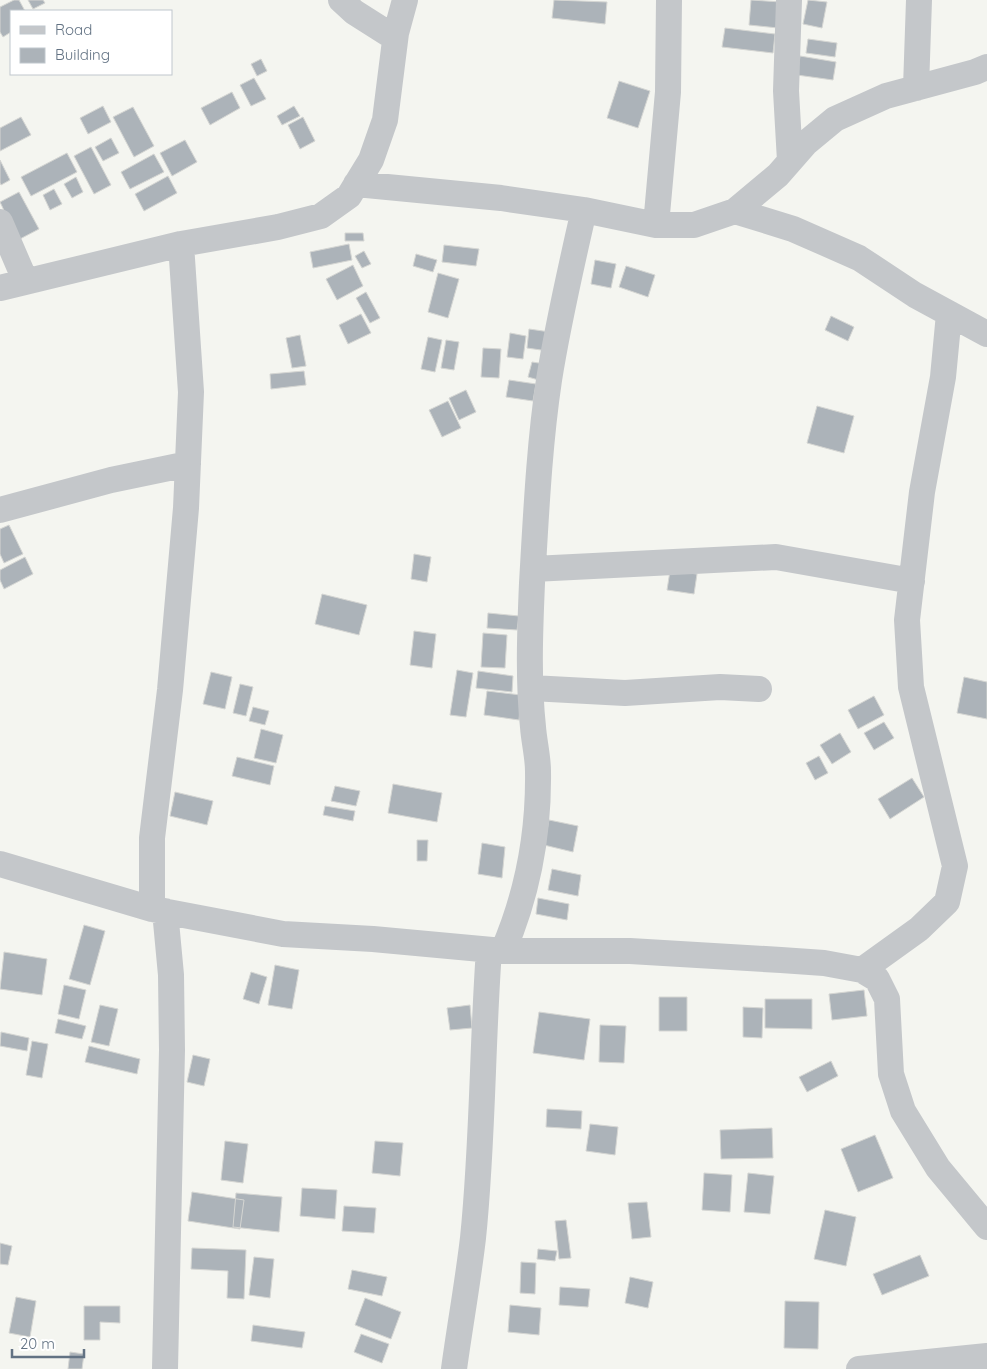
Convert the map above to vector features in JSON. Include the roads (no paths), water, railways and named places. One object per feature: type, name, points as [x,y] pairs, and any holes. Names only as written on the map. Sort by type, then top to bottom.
[{"type":"street","points":[[341,0],[354,12],[396,38]]},
{"type":"street","points":[[0,288],[25,280],[85,269],[181,244],[278,227],[321,216],[349,196],[371,160],[385,120],[396,38],[405,0]]},
{"type":"street","points":[[656,225],[668,92],[669,0]]},
{"type":"street","points":[[789,0],[786,91],[790,161]]},
{"type":"street","points":[[916,88],[919,0]]},
{"type":"street","points":[[356,184],[501,198],[584,210],[656,225],[694,225],[735,211],[778,175],[806,143],[835,119],[886,96],[987,67]]},
{"type":"street","points":[[454,1369],[473,1238],[483,1082],[484,1021],[496,950],[519,915],[530,872],[539,770],[533,726],[531,688],[533,569],[549,382],[569,275],[584,210]]},
{"type":"street","points":[[735,211],[793,229],[859,258],[914,295],[987,334]]},
{"type":"street","points":[[0,222],[25,280]]},
{"type":"street","points":[[165,1369],[172,1050],[171,975],[158,910],[152,838],[170,690],[188,464],[191,392],[181,244]]},
{"type":"street","points":[[862,970],[919,929],[946,902],[955,866],[910,687],[908,620],[922,492],[943,377],[949,314]]},
{"type":"street","points":[[0,510],[112,480],[188,464]]},
{"type":"street","points":[[533,569],[776,557],[912,581]]},
{"type":"street","points":[[531,688],[625,692],[720,687],[759,690]]},
{"type":"street","points":[[0,864],[158,910],[283,934],[373,939],[496,950],[630,951],[781,960],[824,963],[862,970],[877,979],[887,999],[891,1074],[903,1111],[938,1168],[987,1227]]},
{"type":"street","points":[[859,1369],[978,1361]]}]
